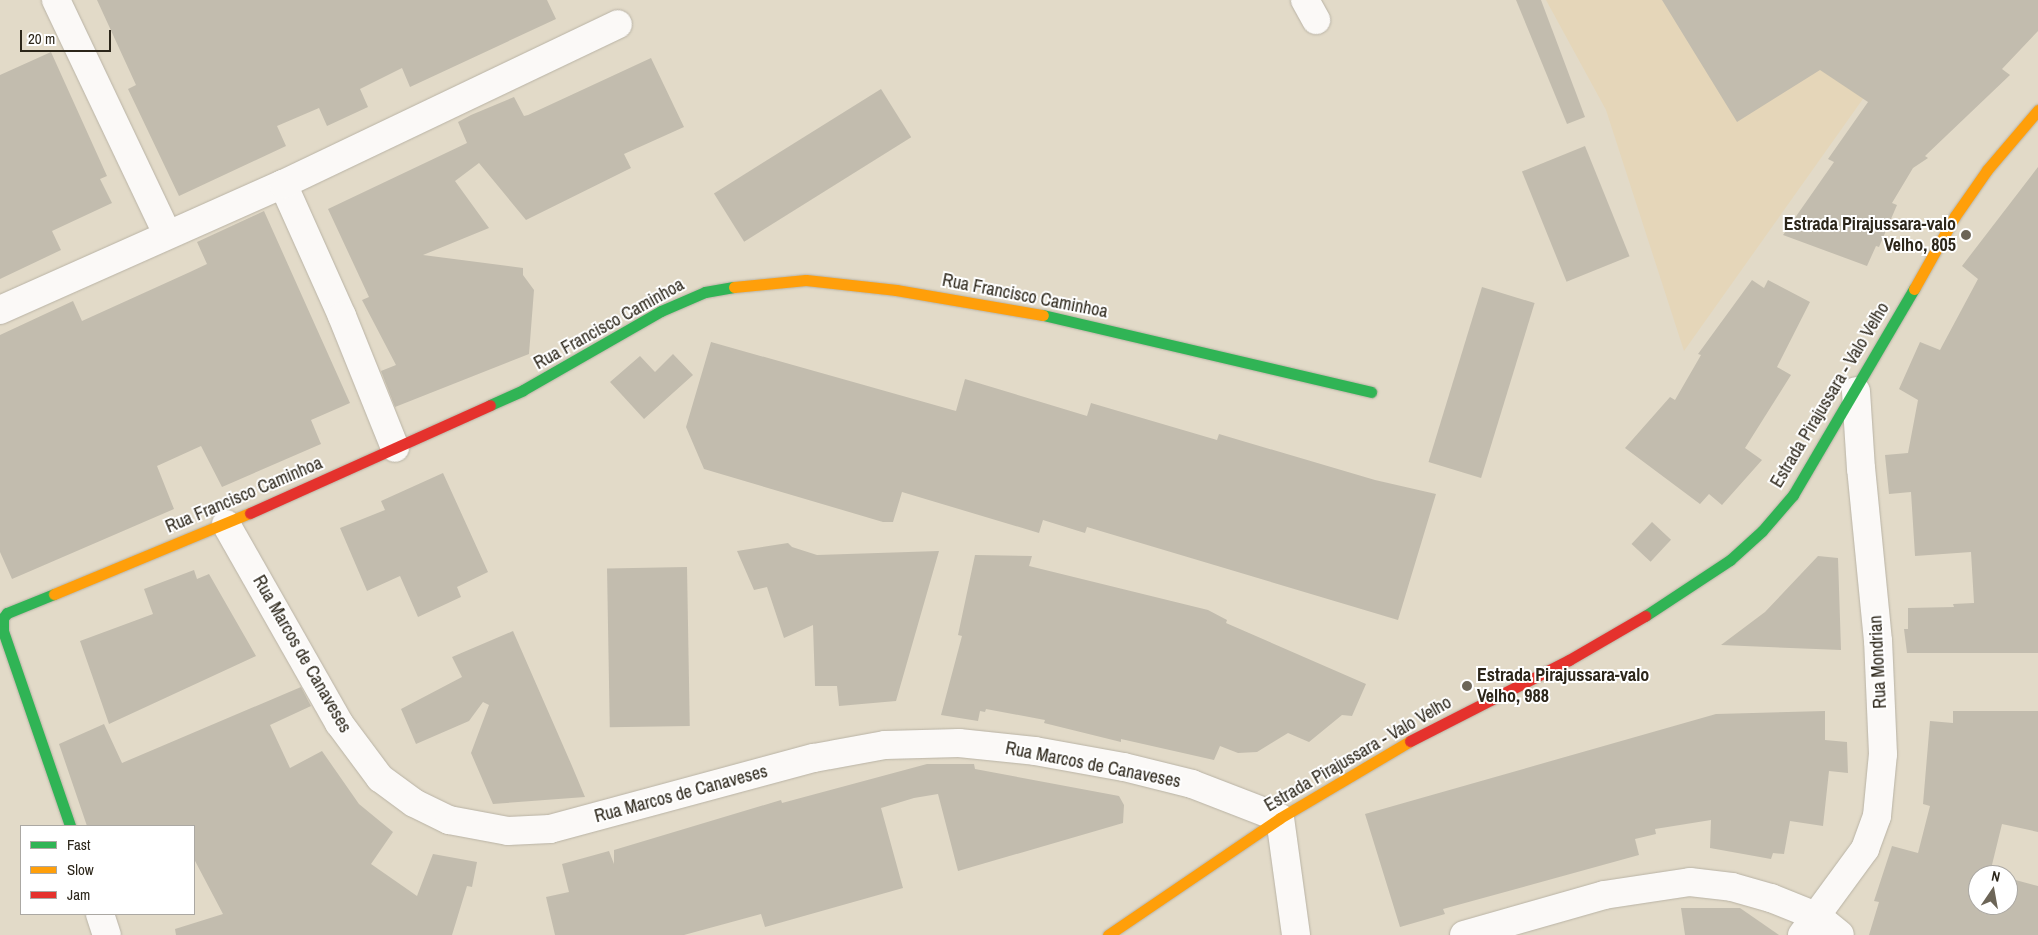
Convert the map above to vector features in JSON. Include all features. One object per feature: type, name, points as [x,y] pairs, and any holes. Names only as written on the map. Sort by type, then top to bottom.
[{"type":"street","points":[[56,0],[167,234]]},
{"type":"street","points":[[0,310],[167,234],[283,184],[618,24]]},
{"type":"street","name":"Estrada Pirajussara - Valo Velho","points":[[1108,935],[1280,818],[1426,731],[1568,660],[1670,601],[1730,560],[1762,531],[1793,495],[1856,391],[1955,216],[1987,170],[2038,110]]},
{"type":"street","points":[[283,184],[342,316],[395,448]]},
{"type":"street","name":"Rua Francisco Caminhoa","points":[[70,825],[2,631],[3,618],[17,606],[226,524],[523,390],[662,311],[705,292],[761,282],[806,280],[887,289],[1018,309],[1371,392]]},
{"type":"street","name":"Rua Mondrian","points":[[1810,926],[1865,850],[1877,816],[1883,754],[1878,641],[1861,469],[1856,391]]},
{"type":"street","name":"Rua Marcos de Canaveses","points":[[226,524],[345,731],[380,778],[414,803],[449,820],[508,831],[550,829],[814,758],[885,745],[959,743],[1035,751],[1124,767],[1192,784],[1280,818]]},
{"type":"street","points":[[1280,818],[1296,935]]},
{"type":"street","points":[[1464,935],[1604,894],[1690,882],[1732,887],[1770,898],[1810,926],[1840,935]]},
{"type":"street","points":[[100,915],[107,935]]},
{"type":"shaded area","points":[[1546,0],[1831,0],[1904,41],[1684,351],[1606,110]]},
{"type":"building","points":[[97,0],[547,0],[556,19],[410,87],[402,68],[360,89],[368,107],[327,126],[319,108],[277,126],[286,146],[179,196],[128,89],[136,85]]},
{"type":"building","points":[[1516,0],[1541,0],[1585,117],[1567,124]]},
{"type":"building","points":[[1662,0],[2038,0],[2038,31],[2002,69],[2010,75],[1925,156],[1928,158],[1913,168],[1892,203],[1897,205],[1879,247],[1876,246],[1867,266],[1783,235],[1834,162],[1828,159],[1868,102],[1820,70],[1737,122]]},
{"type":"building","points":[[51,52],[107,176],[100,179],[112,203],[52,231],[61,250],[0,279],[0,75]]},
{"type":"building","points":[[651,58],[684,127],[624,154],[631,168],[526,220],[479,163],[455,181],[489,228],[423,255],[523,268],[523,275],[534,290],[529,354],[395,407],[381,371],[396,365],[362,300],[369,297],[328,209],[467,143],[458,122],[471,115],[514,97],[524,116],[528,115]]},
{"type":"building","points":[[881,89],[911,137],[744,242],[714,193]]},
{"type":"building","points":[[1585,146],[1630,256],[1567,282],[1522,171]]},
{"type":"building","points":[[2038,167],[2038,653],[1907,653],[1904,629],[1908,629],[1908,608],[1954,607],[1953,604],[1974,603],[1971,552],[1915,556],[1911,492],[1889,494],[1885,455],[1908,453],[1918,400],[1899,389],[1920,342],[1940,350],[1978,279],[1962,266]]},
{"type":"building","points":[[264,211],[350,403],[311,420],[321,444],[222,487],[201,446],[157,466],[174,509],[12,579],[0,552],[0,335],[73,301],[82,321],[190,272],[207,264],[197,242]]},
{"type":"building","points":[[1752,280],[1764,288],[1768,280],[1810,302],[1777,367],[1791,375],[1745,448],[1762,460],[1722,505],[1709,494],[1700,504],[1625,448],[1670,397],[1675,400],[1701,355],[1698,354]]},
{"type":"building","points":[[1482,287],[1535,303],[1481,478],[1428,462]]},
{"type":"building","points":[[711,342],[956,411],[965,379],[1087,416],[1091,403],[1217,440],[1219,434],[1375,480],[1436,494],[1398,620],[1087,527],[1085,533],[1043,520],[1039,533],[902,492],[893,522],[883,522],[704,469],[686,427]]},
{"type":"building","points":[[673,354],[693,375],[644,419],[610,382],[640,356],[655,372]]},
{"type":"building","points":[[443,473],[488,572],[457,587],[461,597],[418,617],[400,576],[367,591],[340,528],[385,510],[381,501]]},
{"type":"building","points":[[1652,522],[1671,540],[1651,562],[1632,544]]},
{"type":"building","points":[[788,543],[792,547],[817,555],[939,551],[896,701],[839,706],[837,686],[815,686],[813,625],[784,638],[767,587],[754,590],[737,551]]},
{"type":"building","points":[[975,555],[1032,556],[1029,566],[1208,610],[1227,620],[1226,623],[1366,684],[1352,716],[1342,715],[1309,742],[1288,733],[1257,752],[1238,753],[1220,746],[1214,760],[1121,739],[1121,742],[1044,723],[1045,720],[986,709],[985,712],[980,711],[978,721],[941,715],[962,636],[958,635]]},
{"type":"building","points":[[1818,556],[1838,558],[1841,650],[1721,645],[1765,612]]},
{"type":"building","points":[[687,567],[690,726],[610,727],[607,568]]},
{"type":"building","points":[[194,570],[197,579],[209,574],[256,656],[109,724],[80,641],[153,614],[144,589]]},
{"type":"building","points":[[513,631],[585,797],[493,804],[471,753],[489,705],[483,702],[469,721],[416,744],[401,709],[462,677],[452,657]]},
{"type":"building","points":[[301,687],[311,706],[270,725],[290,768],[322,751],[359,804],[393,832],[371,864],[417,896],[433,854],[477,862],[472,887],[467,886],[452,935],[176,935],[175,929],[223,914],[195,861],[195,825],[87,825],[59,744],[104,724],[122,763]]},
{"type":"building","points":[[1825,711],[1825,740],[1847,742],[1848,773],[1829,771],[1823,826],[1790,821],[1784,854],[1773,853],[1771,859],[1710,848],[1711,820],[1655,829],[1656,834],[1635,839],[1639,855],[1443,909],[1445,914],[1400,927],[1365,814],[1716,714]]},
{"type":"building","points":[[1953,711],[2038,711],[2038,832],[2002,824],[1992,865],[1968,865],[1968,915],[2018,915],[2018,881],[2038,886],[2038,935],[1869,935],[1879,902],[1874,901],[1892,846],[1918,853],[1930,806],[1923,804],[1930,721],[1953,723]]},
{"type":"building","points":[[927,764],[974,764],[975,769],[1119,796],[1124,805],[1123,823],[958,871],[938,794],[914,798],[881,808],[903,888],[765,927],[761,914],[684,935],[555,935],[546,897],[569,892],[562,864],[609,851],[614,864],[614,850],[781,800],[782,803]]},
{"type":"building","points":[[1681,908],[1740,908],[1779,935],[1685,935]]},
{"type":"traffic: fast","points":[[490,405],[523,390],[661,311],[705,292],[734,287]]},
{"type":"traffic: fast","points":[[1645,616],[1730,560],[1762,531],[1793,495],[1914,289]]},
{"type":"traffic: fast","points":[[1043,315],[1371,392]]},
{"type":"traffic: fast","points":[[54,594],[7,613],[3,618],[3,631],[70,825]]},
{"type":"traffic: slow","points":[[1914,289],[1955,216],[1987,170],[2038,110]]},
{"type":"traffic: slow","points":[[734,287],[806,280],[896,290],[1043,315]]},
{"type":"traffic: slow","points":[[54,594],[250,513]]},
{"type":"traffic: slow","points":[[1108,935],[1280,818],[1410,741]]},
{"type":"traffic: jam","points":[[250,513],[490,405]]},
{"type":"traffic: jam","points":[[1410,741],[1569,660],[1645,616]]},
{"type":"place","name":"Estrada Pirajussara-valo Velho, 805","points":[[1966,235]]},
{"type":"place","name":"Estrada Pirajussara-valo Velho, 988","points":[[1467,686]]}]
